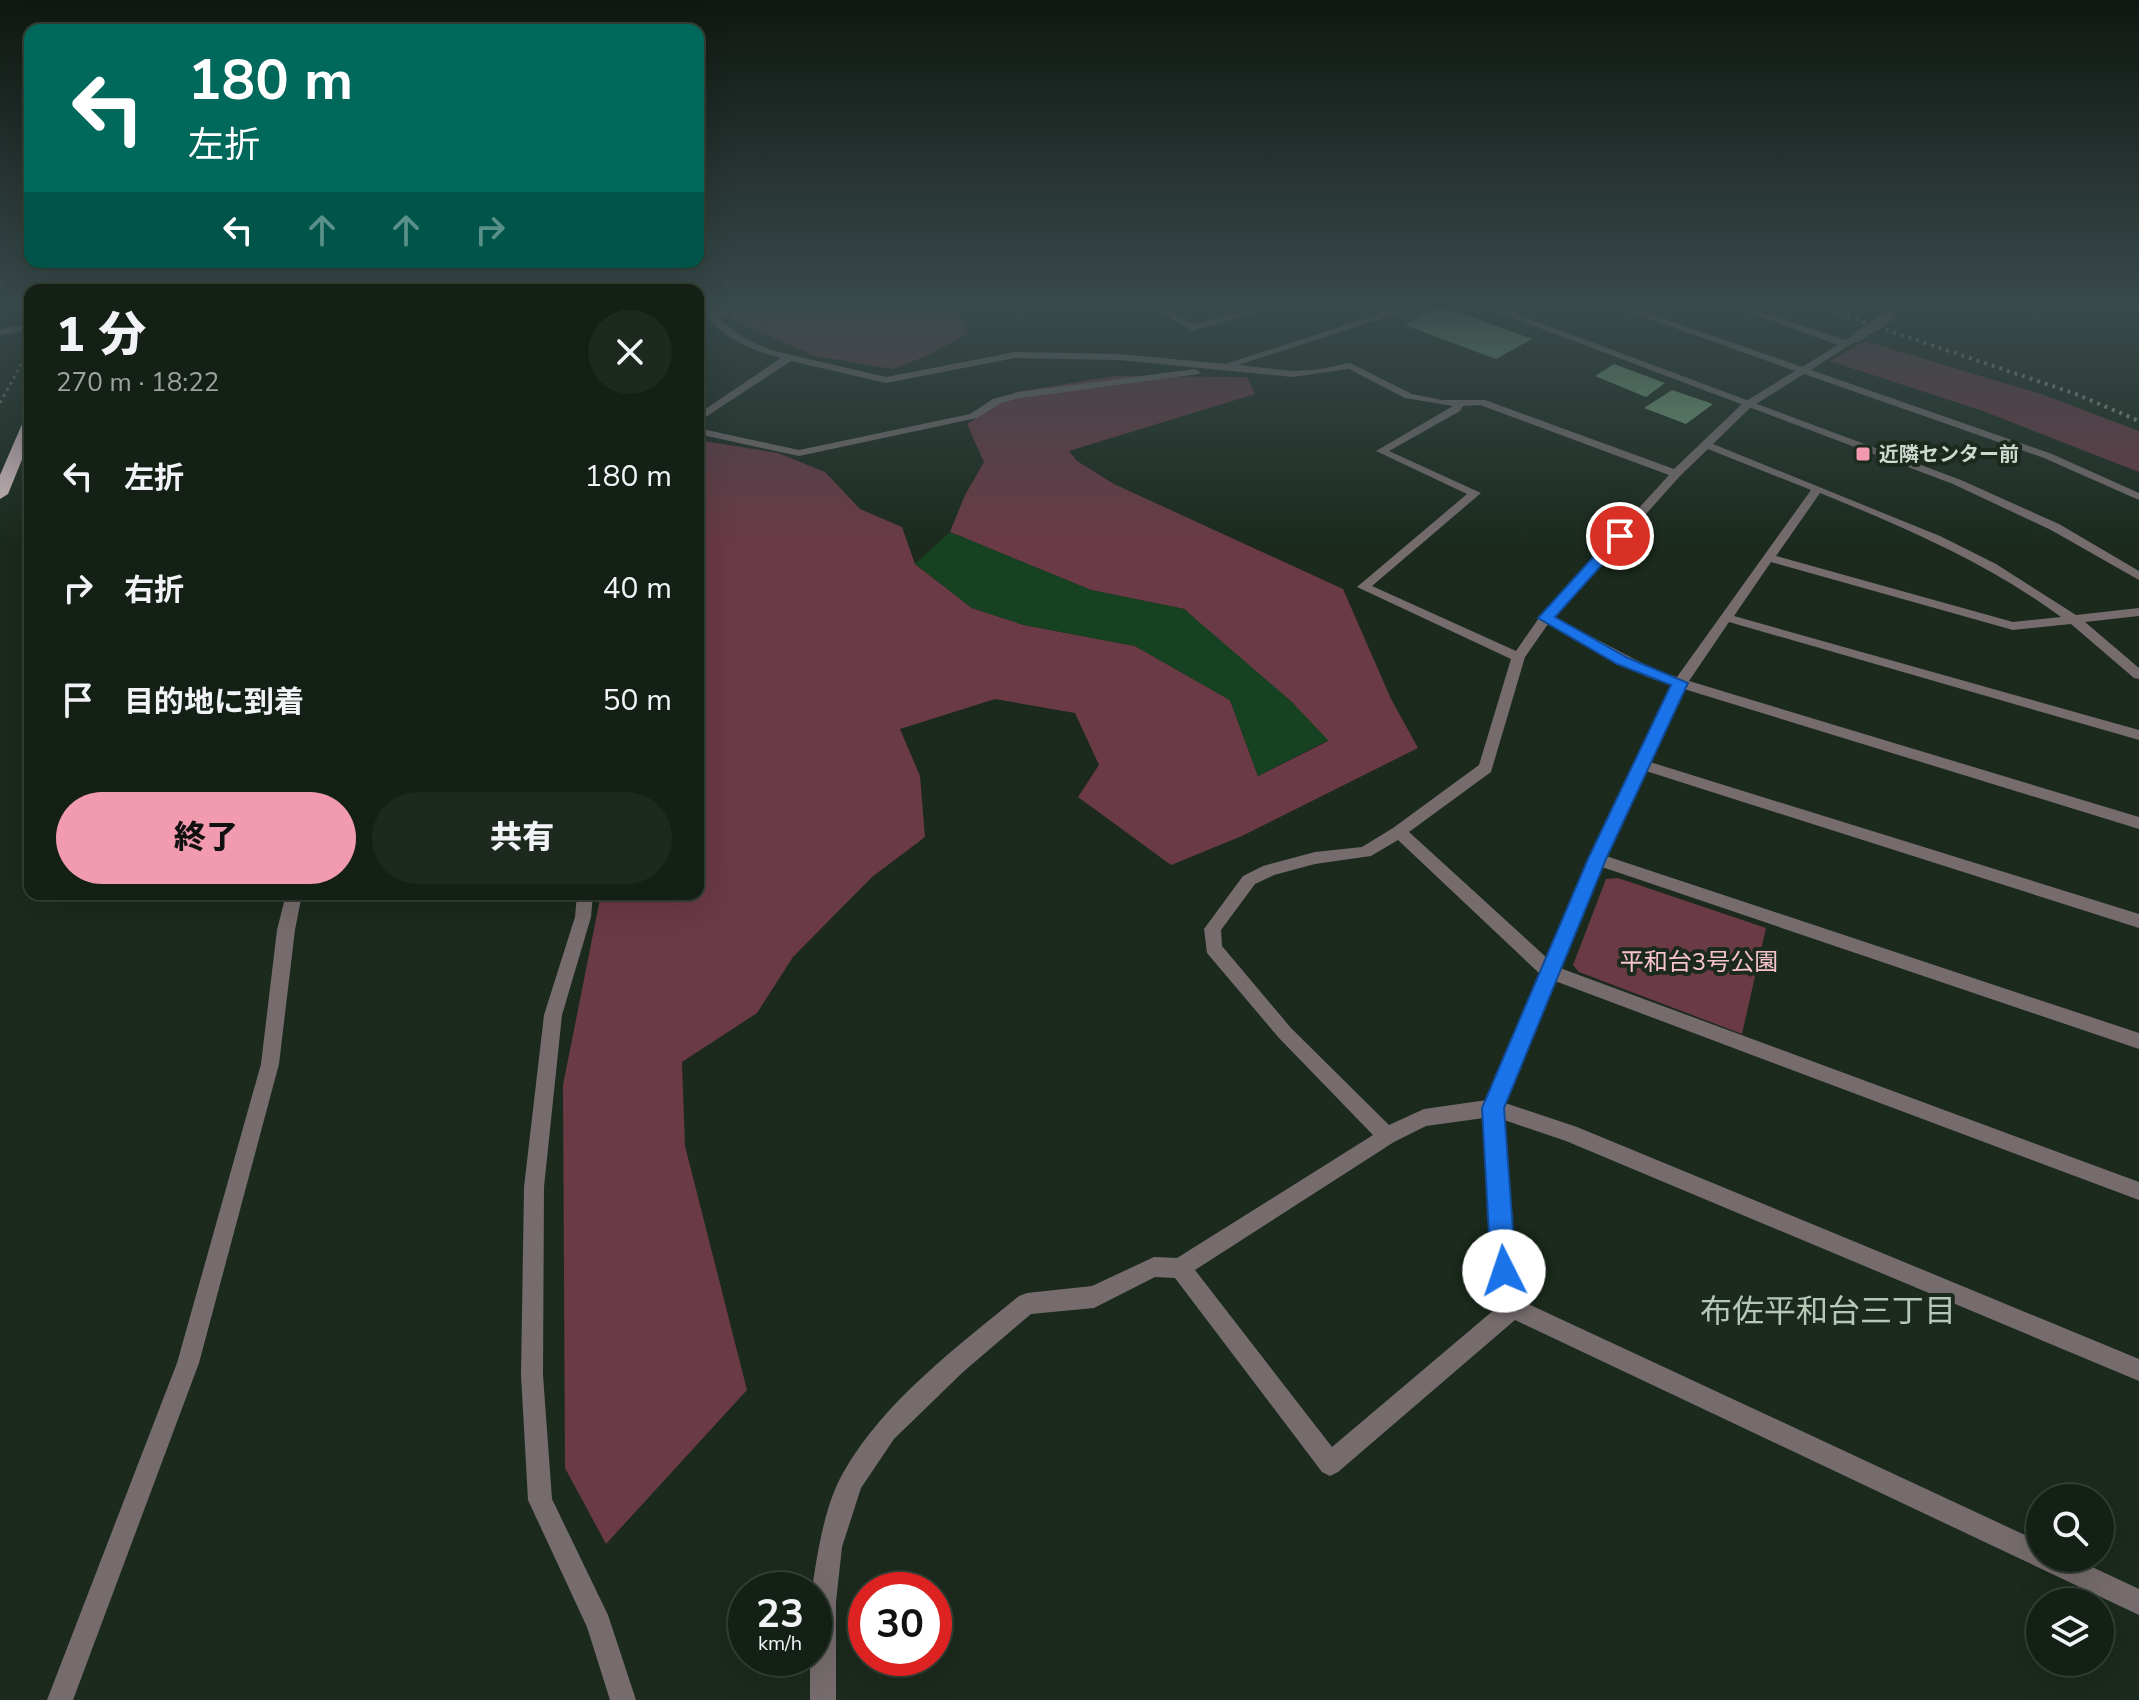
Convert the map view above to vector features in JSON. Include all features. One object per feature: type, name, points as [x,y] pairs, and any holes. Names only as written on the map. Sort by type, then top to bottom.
[{"type":"highway","points":[[0,494],[24,436]]},
{"type":"street","points":[[704,415],[743,388]]},
{"type":"street","points":[[704,432],[799,453],[973,416],[997,401],[1067,388]]},
{"type":"street","points":[[1394,388],[1409,396],[1442,403],[1481,402],[1676,474]]},
{"type":"street","points":[[1703,388],[2008,504],[2139,576]]},
{"type":"street","points":[[1387,1136],[1285,1033],[1254,997],[1213,948],[1212,929],[1249,880],[1269,870],[1315,858],[1365,852],[1399,832],[1486,768],[1518,657],[1546,618],[1676,474],[1747,405],[1774,388]]},
{"type":"street","points":[[1853,388],[2048,456],[2139,497]]},
{"type":"street","points":[[1460,402],[1456,409],[1381,451],[1475,493],[1363,587],[1518,657]]},
{"type":"street","points":[[1707,445],[1817,489],[1974,559],[2049,602],[2106,644],[2139,675]]},
{"type":"street","points":[[1513,1308],[1504,1271],[1493,1108],[1597,859],[1680,683],[1817,489]]},
{"type":"street","points":[[1769,558],[2013,626],[2139,612]]},
{"type":"street","points":[[1725,617],[2139,735]]},
{"type":"street","points":[[1546,618],[1622,661],[1680,683],[2139,823]]},
{"type":"street","points":[[1640,764],[2139,921]]},
{"type":"street","points":[[1399,832],[1549,971],[2139,1191]]},
{"type":"street","points":[[1597,859],[2139,1041]]},
{"type":"street","points":[[60,1700],[188,1363],[270,1064],[286,930],[293,900]]},
{"type":"street","points":[[584,900],[583,917],[553,1015],[546,1078],[534,1187],[532,1375],[540,1500],[599,1624],[623,1700]]},
{"type":"street","points":[[823,1700],[823,1602],[830,1547],[851,1482],[886,1431],[955,1364],[1027,1304],[1094,1297],[1154,1267],[1180,1268],[1387,1136],[1424,1118],[1493,1108],[1570,1133],[2139,1370]]},
{"type":"street","points":[[1180,1268],[1330,1464],[1513,1308]]},
{"type":"street","points":[[1513,1308],[2026,1549]]},
{"type":"street","points":[[2075,1572],[2139,1602]]},
{"type":"green space","points":[[1038,388],[1252,388],[1255,394],[1069,451],[1077,461],[1114,484],[1343,589],[1391,699],[1418,748],[1242,836],[1171,865],[1078,797],[1099,765],[1075,713],[995,699],[900,729],[920,776],[925,837],[872,877],[793,957],[757,1013],[682,1062],[685,1146],[747,1390],[606,1544],[565,1468],[563,1085],[600,900],[704,900],[704,441],[778,453],[825,472],[860,509],[902,527],[915,564],[972,608],[1024,625],[1135,646],[1230,700],[1258,776],[1328,741],[1184,609],[1091,590],[950,532],[965,495],[984,462],[967,424],[1016,392]]},
{"type":"green space","points":[[1914,388],[2022,388],[2041,394],[2139,431],[2139,472],[1983,411]]},
{"type":"green space","name":"平和台3号公園","points":[[1618,878],[1766,928],[1742,1034],[1579,972],[1573,965],[1606,879]]},
{"type":"shaded area","points":[[950,532],[1091,590],[1184,609],[1291,701],[1328,740],[1258,776],[1230,700],[1135,646],[1024,625],[972,608],[915,564]]},
{"type":"building","points":[[1625,388],[1658,388],[1646,397]]},
{"type":"building","points":[[1672,390],[1713,404],[1686,424],[1644,408]]},
{"type":"railway","points":[[2059,388],[2139,421]]},
{"type":"place","name":"近隣センター前","points":[[1863,454]]},
{"type":"district","name":"布佐平和台三丁目","points":[[1828,1311]]},
{"type":"route","points":[[1504,1271],[1493,1108],[1597,859],[1680,683],[1622,661],[1546,618],[1620,536]]}]
